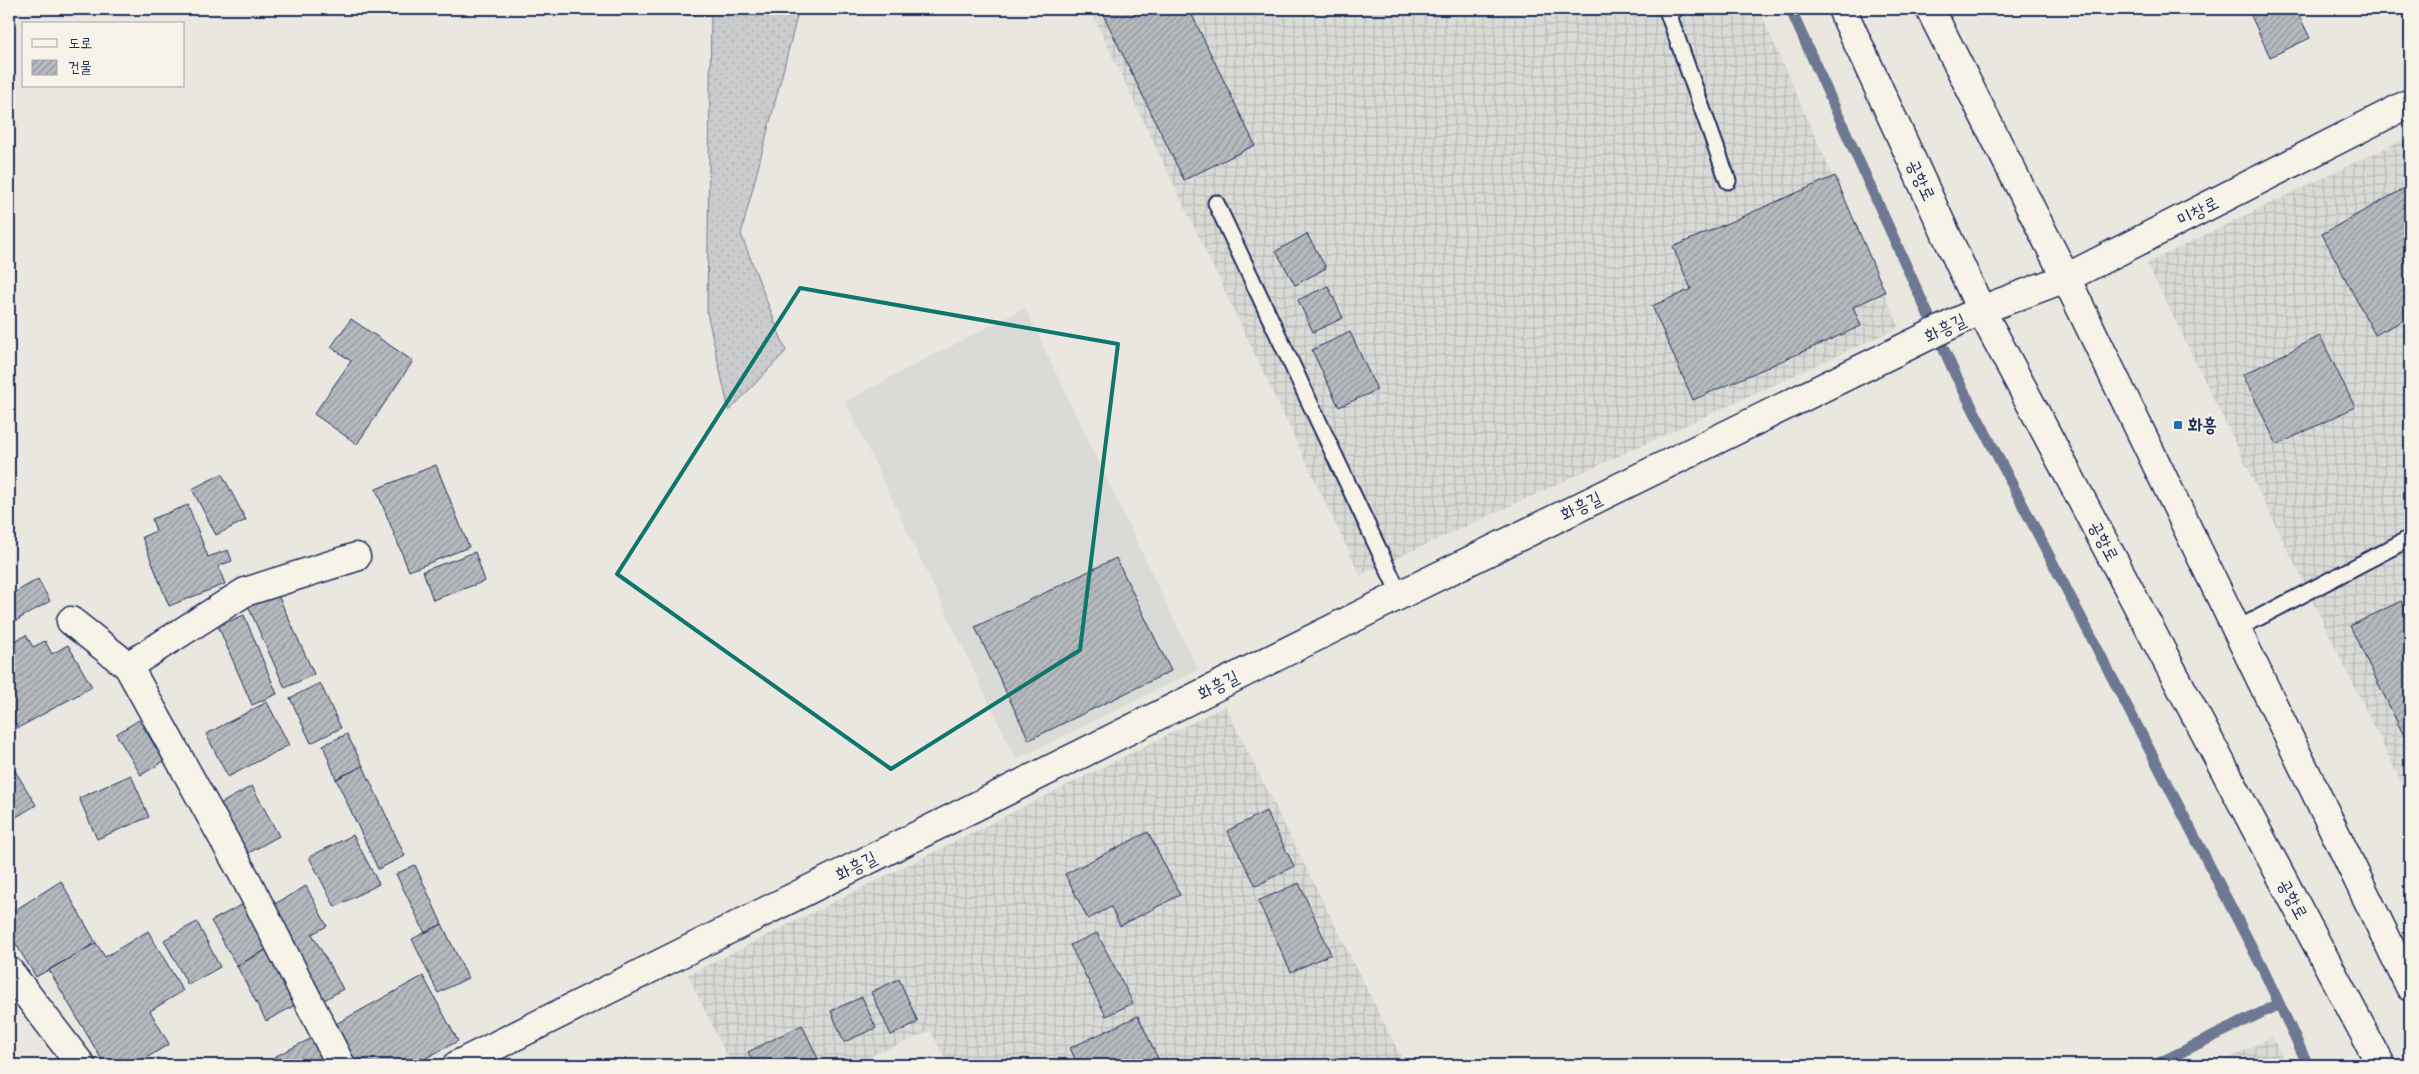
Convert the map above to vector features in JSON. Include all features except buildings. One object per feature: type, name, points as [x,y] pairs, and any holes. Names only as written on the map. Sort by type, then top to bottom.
[{"type":"street","name":"공항로","points":[[1842,9],[1982,310],[2381,1065]]},
{"type":"street","points":[[1930,9],[2066,278],[2410,987]]},
{"type":"street","name":"미창로","points":[[1982,310],[2066,278],[2410,103]]},
{"type":"street","name":"화흥길","points":[[457,1065],[1400,595],[1982,310]]},
{"type":"street","points":[[128,666],[245,592],[356,557]]},
{"type":"street","points":[[71,621],[128,666],[248,882],[341,1065]]},
{"type":"street","points":[[9,971],[81,1065]]},
{"type":"lane","points":[[1676,9],[1668,13],[1728,181]]},
{"type":"lane","points":[[1216,203],[1400,595]]},
{"type":"lane","points":[[2237,629],[2410,538]]},
{"type":"highlighted area","points":[[800,288],[1118,344],[1080,650],[891,769],[617,574]]},
{"type":"shaded area","points":[[491,9],[799,9],[741,234],[786,351],[729,411],[707,312],[711,15],[490,11]]},
{"type":"shaded area","points":[[1090,9],[1759,9],[1899,327],[1360,575]]},
{"type":"shaded area","points":[[2410,136],[2410,800],[2147,263]]},
{"type":"shaded area","points":[[1025,308],[1198,670],[1016,759],[845,401]]},
{"type":"shaded area","points":[[1225,706],[1405,1065],[948,1065],[931,1031],[849,1065],[731,1065],[688,975]]},
{"type":"shaded area","points":[[2272,1037],[2286,1065],[2216,1065]]},
{"type":"waterway","points":[[1793,15],[1955,374],[2261,965],[2308,1065]]},
{"type":"waterway","points":[[2155,1065],[2279,1004]]},
{"type":"place","name":"화흥","points":[[2178,425]]}]
